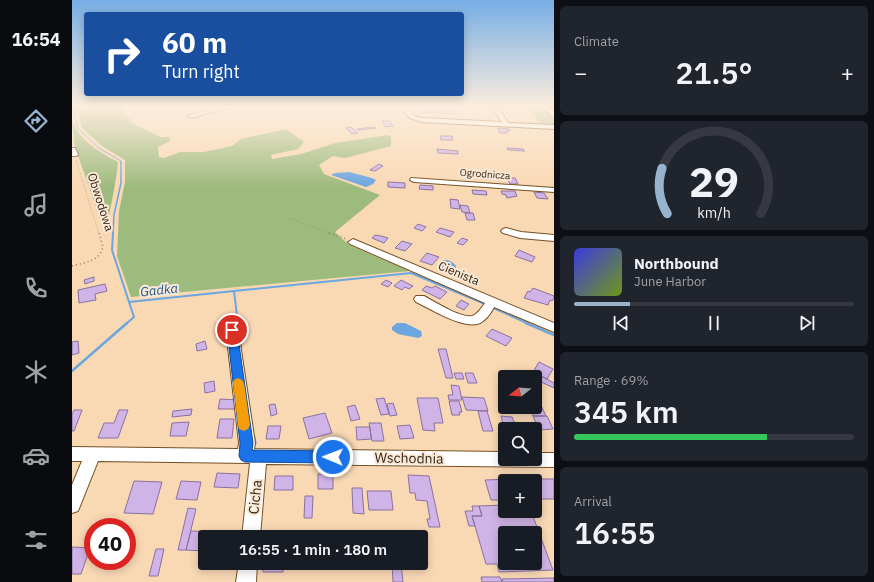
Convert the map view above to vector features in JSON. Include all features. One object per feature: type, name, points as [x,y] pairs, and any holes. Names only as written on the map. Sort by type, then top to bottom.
[{"type":"street","name":"Ogrodnicza","points":[[414,180],[554,190]]},
{"type":"street","points":[[506,231],[520,235],[554,238]]},
{"type":"street","name":"Cienista","points":[[353,242],[554,328]]},
{"type":"street","points":[[420,299],[463,318],[472,320],[480,317],[492,302]]},
{"type":"street","name":"Cicha","points":[[232,330],[246,443],[252,456],[251,530]]},
{"type":"street","name":"Wschodnia","points":[[72,454],[554,460]]},
{"type":"street","points":[[72,505],[93,454]]},
{"type":"street","points":[[246,582],[247,570]]},
{"type":"path","name":"Obwodowa","points":[[72,266],[97,258],[102,254],[103,247],[73,152]]},
{"type":"path","points":[[289,218],[353,242]]},
{"type":"green space","points":[[73,133],[79,133],[97,150],[118,162],[106,235],[75,147]]},
{"type":"green space","points":[[88,133],[152,133],[160,137],[169,137],[170,141],[158,147],[159,157],[164,158],[180,152],[204,152],[232,146],[241,139],[267,133],[292,133],[304,142],[298,149],[271,155],[272,159],[301,154],[335,143],[388,135],[391,137],[391,146],[345,158],[333,156],[319,165],[324,174],[380,195],[335,232],[349,245],[410,271],[131,297],[117,256],[119,211],[125,182],[125,160],[102,146]]},
{"type":"water","points":[[349,172],[376,180],[373,184],[366,187],[331,175],[335,173]]},
{"type":"water","points":[[443,260],[453,263],[456,266],[456,270],[447,271],[439,268]]},
{"type":"water","points":[[397,323],[405,323],[421,331],[422,336],[418,338],[398,334],[392,330],[392,327]]},
{"type":"building","points":[[440,136],[452,136],[453,140],[441,140]]},
{"type":"building","points":[[507,148],[523,149],[525,151],[508,150]]},
{"type":"building","points":[[437,149],[458,151],[458,154],[438,153]]},
{"type":"building","points":[[379,164],[383,166],[375,171],[370,170]]},
{"type":"building","points":[[507,178],[515,178],[518,184],[510,184]]},
{"type":"building","points":[[388,182],[405,183],[405,188],[388,187]]},
{"type":"building","points":[[420,185],[433,186],[433,190],[419,189]]},
{"type":"building","points":[[472,190],[486,191],[487,195],[473,194]]},
{"type":"building","points":[[501,191],[515,191],[517,196],[507,198]]},
{"type":"building","points":[[534,192],[544,193],[548,199],[537,198]]},
{"type":"building","points":[[450,199],[458,200],[460,209],[451,208]]},
{"type":"building","points":[[460,205],[468,206],[470,213],[462,212]]},
{"type":"building","points":[[465,213],[473,213],[475,220],[467,220]]},
{"type":"building","points":[[418,224],[426,227],[422,231],[414,228]]},
{"type":"building","points":[[440,228],[454,232],[450,237],[436,232]]},
{"type":"building","points":[[375,235],[388,238],[384,243],[372,238]]},
{"type":"building","points":[[462,238],[468,240],[463,245],[457,243]]},
{"type":"building","points":[[402,241],[412,244],[405,251],[395,248]]},
{"type":"building","points":[[519,250],[535,257],[532,262],[515,256]]},
{"type":"building","points":[[427,253],[439,257],[432,265],[420,261]]},
{"type":"building","points":[[94,277],[94,281],[85,284],[84,280]]},
{"type":"building","points":[[386,280],[392,283],[388,287],[381,284]]},
{"type":"building","points":[[401,280],[413,286],[409,289],[405,287],[402,290],[394,286]]},
{"type":"building","points":[[105,284],[107,291],[95,294],[96,300],[79,303],[78,290]]},
{"type":"building","points":[[426,286],[432,288],[435,286],[447,292],[440,299],[422,290]]},
{"type":"building","points":[[533,288],[554,296],[554,298],[552,301],[550,300],[548,305],[524,298],[528,291],[530,292]]},
{"type":"building","points":[[461,300],[469,304],[464,310],[456,306]]},
{"type":"building","points":[[492,329],[512,338],[506,346],[486,336]]},
{"type":"building","points":[[78,341],[79,353],[72,355],[72,342]]},
{"type":"building","points":[[205,341],[207,349],[197,351],[196,344]]},
{"type":"building","points":[[438,349],[446,349],[453,378],[446,378]]},
{"type":"building","points":[[539,362],[553,369],[547,379],[542,376],[542,370],[534,370]]},
{"type":"building","points":[[454,373],[462,373],[464,379],[456,379]]},
{"type":"building","points":[[465,373],[473,373],[477,383],[468,383]]},
{"type":"building","points":[[542,377],[554,383],[554,388],[542,382]]},
{"type":"building","points":[[214,381],[215,391],[205,393],[204,383]]},
{"type":"building","points":[[451,385],[459,386],[462,400],[449,400],[448,395],[453,395]]},
{"type":"building","points":[[462,397],[484,398],[488,411],[466,410]]},
{"type":"building","points":[[384,398],[389,414],[381,415],[376,399]]},
{"type":"building","points":[[417,398],[438,398],[443,423],[434,423],[435,431],[423,430]]},
{"type":"building","points":[[220,399],[238,400],[236,409],[218,409]]},
{"type":"building","points":[[449,401],[459,401],[462,412],[459,412],[460,415],[452,415]]},
{"type":"building","points":[[393,403],[397,415],[390,416],[387,404]]},
{"type":"building","points":[[275,404],[277,414],[271,416],[269,405]]},
{"type":"building","points":[[355,405],[360,419],[351,421],[347,407]]},
{"type":"building","points":[[542,407],[546,416],[533,416],[532,414],[542,414]]},
{"type":"building","points":[[192,409],[191,415],[172,417],[173,411]]},
{"type":"building","points":[[74,410],[82,410],[74,431],[72,431],[72,414]]},
{"type":"building","points":[[119,410],[128,410],[118,438],[98,438],[104,423],[114,423]]},
{"type":"building","points":[[478,411],[487,411],[493,431],[483,431]]},
{"type":"building","points":[[325,413],[332,433],[309,439],[303,418]]},
{"type":"building","points":[[501,416],[512,417],[514,422],[502,422]]},
{"type":"building","points":[[533,416],[547,416],[553,429],[542,430],[542,422],[536,422]]},
{"type":"building","points":[[220,419],[234,419],[232,438],[217,438]]},
{"type":"building","points":[[189,422],[186,436],[170,436],[172,423]]},
{"type":"building","points":[[369,423],[381,423],[384,441],[372,441]]},
{"type":"building","points":[[410,425],[414,438],[400,439],[397,426]]},
{"type":"building","points":[[268,426],[281,426],[279,439],[266,439]]},
{"type":"building","points":[[356,427],[370,427],[371,439],[357,440]]},
{"type":"building","points":[[217,473],[240,474],[238,488],[214,487]]},
{"type":"building","points":[[318,474],[333,474],[333,489],[318,489]]},
{"type":"building","points":[[408,475],[429,476],[440,527],[429,527],[427,519],[430,519],[427,501],[416,500],[415,493],[410,493]]},
{"type":"building","points":[[275,476],[293,476],[293,490],[274,490]]},
{"type":"building","points":[[542,479],[554,479],[554,499],[542,499]]},
{"type":"building","points":[[485,480],[498,480],[498,500],[491,500]]},
{"type":"building","points":[[134,481],[162,482],[153,514],[124,513]]},
{"type":"building","points":[[181,481],[201,482],[197,500],[176,499]]},
{"type":"building","points":[[352,488],[362,488],[364,514],[353,513]]},
{"type":"building","points":[[367,491],[391,491],[393,510],[369,510]]},
{"type":"building","points":[[305,496],[313,496],[312,518],[304,518]]},
{"type":"building","points":[[498,505],[498,518],[534,518],[537,526],[498,526],[498,568],[497,564],[486,564],[472,516],[482,516],[479,506]]},
{"type":"building","points":[[472,506],[479,506],[482,516],[472,516],[475,526],[469,526],[465,511],[473,511]]},
{"type":"building","points":[[188,508],[196,509],[186,550],[178,550]]},
{"type":"building","points":[[191,531],[198,531],[198,551],[186,550]]},
{"type":"building","points":[[542,540],[553,570],[499,572],[498,570],[542,570]]},
{"type":"building","points":[[72,547],[84,548],[84,565],[81,574],[72,574]]},
{"type":"building","points":[[156,549],[164,549],[158,576],[149,576]]},
{"type":"building","points":[[263,570],[283,570],[283,572],[263,572]]},
{"type":"building","points":[[392,570],[402,570],[403,582],[393,582]]},
{"type":"building","points":[[481,577],[500,577],[502,582],[482,582]]},
{"type":"building","points":[[554,578],[554,582],[503,582],[502,579]]},
{"type":"waterway","name":"Gadka","points":[[83,133],[100,149],[121,161],[121,183],[114,215],[113,234]]},
{"type":"waterway","name":"Gadka","points":[[113,233],[112,250],[129,302]]},
{"type":"waterway","points":[[234,291],[411,273],[485,304]]},
{"type":"waterway","name":"Gadka","points":[[129,302],[234,291]]},
{"type":"waterway","name":"Gadka","points":[[234,291],[238,324]]},
{"type":"waterway","points":[[126,324],[134,317],[129,302]]},
{"type":"waterway","points":[[491,307],[529,324]]},
{"type":"waterway","points":[[72,371],[127,323]]},
{"type":"waterway","name":"Gadka","points":[[238,323],[241,347]]},
{"type":"waterway","points":[[526,323],[554,335]]},
{"type":"waterway","name":"Gadka","points":[[254,437],[255,443]]},
{"type":"slow traffic","points":[[238,383],[244,425]]},
{"type":"route","points":[[232,330],[247,448],[245,456],[333,457]]}]
